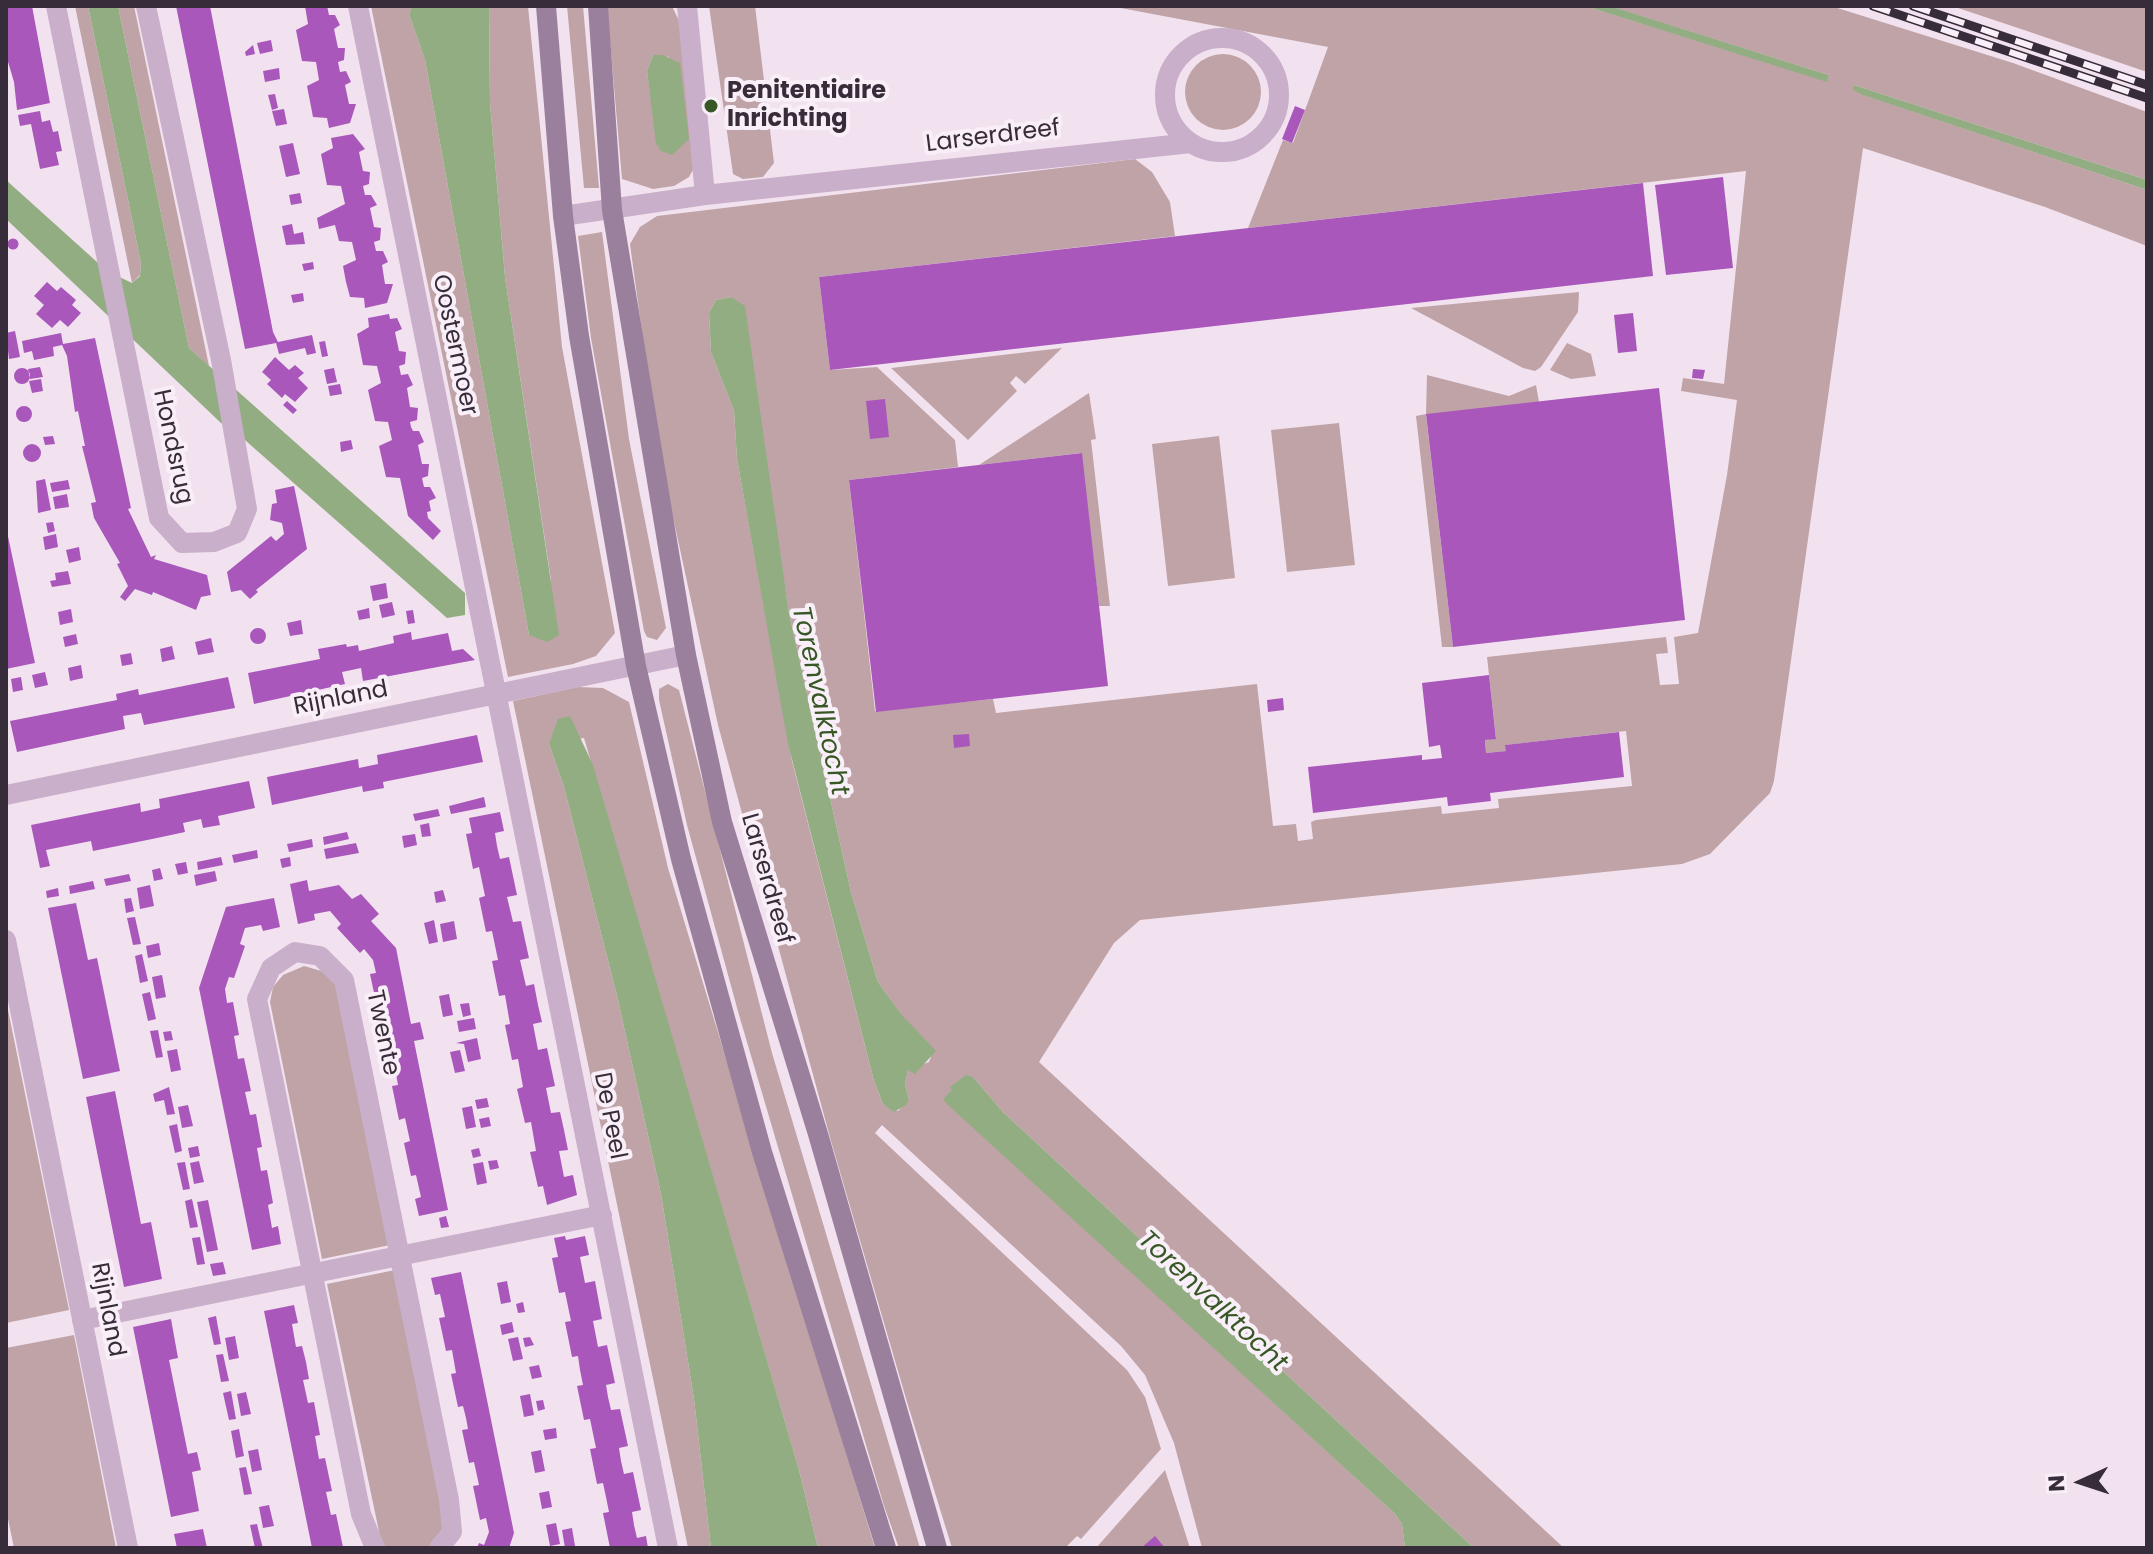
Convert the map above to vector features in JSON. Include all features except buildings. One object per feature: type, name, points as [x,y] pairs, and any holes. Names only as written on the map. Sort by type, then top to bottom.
[{"type":"main road","points":[[546,6],[563,216],[598,463],[636,666],[681,859],[762,1152],[886,1548]]},
{"type":"main road","name":"Larserdreef","points":[[598,6],[612,210],[686,655],[722,822],[818,1134],[937,1548]]},
{"type":"street","name":"Hondsrug","points":[[56,6],[159,518],[182,543],[214,542],[237,533],[247,509],[221,360],[146,6]]},
{"type":"street","name":"Oostermoer","points":[[358,6],[499,695]]},
{"type":"street","points":[[687,6],[705,195]]},
{"type":"street","name":"Larserdreef","points":[[563,216],[705,195],[1112,148],[1191,143],[1207,150],[1225,152],[1257,139],[1269,126],[1279,93],[1267,60],[1253,46],[1234,39],[1214,38],[1188,50],[1169,72],[1165,92],[1167,111],[1176,129],[1191,143]]},
{"type":"street","name":"Rijnland","points":[[6,795],[686,655]]},
{"type":"street","name":"De Peel","points":[[499,695],[668,1548]]},
{"type":"street","name":"Rijnland","points":[[6,940],[128,1548]]},
{"type":"street","name":"Twente","points":[[375,1548],[361,1514],[257,999],[271,968],[295,952],[320,956],[344,980],[402,1253],[449,1500],[452,1532],[439,1548]]},
{"type":"street","points":[[82,1320],[312,1271],[602,1215]]},
{"type":"shaded area","points":[[75,6],[88,6],[141,263],[140,275],[132,283]]},
{"type":"shaded area","points":[[88,6],[118,6],[189,348],[465,593],[465,615],[447,618],[246,441],[221,423],[6,219],[6,180],[107,271],[132,283],[140,276],[141,263]]},
{"type":"shaded area","points":[[118,6],[134,6],[209,366],[189,348]]},
{"type":"shaded area","points":[[371,6],[412,6],[409,14],[425,60],[529,635],[551,580],[505,277],[490,103],[489,6],[528,6],[562,347],[615,633],[596,656],[573,664],[508,677]]},
{"type":"shaded area","points":[[412,6],[489,8],[490,103],[505,277],[559,635],[547,642],[529,635],[425,60],[409,14]]},
{"type":"shaded area","points":[[567,6],[583,6],[599,188],[584,188]]},
{"type":"shaded area","points":[[607,6],[672,6],[680,23],[694,168],[689,177],[674,186],[653,189],[622,179]],"holes":[[[653,55],[669,57],[658,148],[647,71]]]},
{"type":"shaded area","points":[[709,6],[755,6],[774,163],[763,177],[743,179],[733,174]]},
{"type":"shaded area","points":[[1110,6],[1585,6],[1827,81],[1829,75],[1609,6],[1831,6],[2013,63],[2147,112],[2147,180],[1854,85],[1864,95],[2147,190],[2147,246],[2045,207],[1863,148],[1770,793],[1710,854],[1682,864],[1140,920],[1114,943],[1039,1062],[1564,1548],[1474,1548],[1003,1112],[973,1077],[990,1141],[1395,1514],[1402,1524],[1405,1548],[1202,1548],[1174,1443],[1145,1375],[1121,1346],[882,1125],[875,1133],[1127,1370],[1145,1397],[1161,1449],[1081,1539],[1077,1536],[1065,1548],[952,1548],[831,1141],[718,725],[657,443],[630,244],[640,227],[657,216],[1135,159],[1152,172],[1170,202],[1175,236],[819,277],[830,370],[877,367],[955,440],[958,467],[849,480],[875,711],[993,699],[996,713],[1257,684],[1273,826],[1296,824],[1298,841],[1313,839],[1311,822],[1316,820],[1441,806],[1442,814],[1499,808],[1498,799],[1632,786],[1626,731],[1506,745],[1506,751],[1486,753],[1485,740],[1496,738],[1487,657],[1666,637],[1668,653],[1656,654],[1660,685],[1679,684],[1674,637],[1698,633],[1727,475],[1737,400],[1681,391],[1683,378],[1724,384],[1746,171],[1248,228],[1283,140],[1293,143],[1328,47]],"holes":[[[731,297],[772,505],[789,613],[851,892],[878,982],[931,1057],[929,1062],[908,1070],[905,1084],[909,1099],[898,1111],[883,1104],[874,1081],[792,761],[737,459],[734,411],[711,352],[709,313],[716,300]]]},
{"type":"shaded area","points":[[1585,6],[1610,6],[1829,75],[1827,82]]},
{"type":"shaded area","points":[[1952,6],[2147,6],[2147,72],[2024,30]]},
{"type":"shaded area","points":[[1223,54],[1238,57],[1250,65],[1258,77],[1261,92],[1258,107],[1250,119],[1238,127],[1223,130],[1208,127],[1196,119],[1188,107],[1185,92],[1188,77],[1196,65],[1208,57]]},
{"type":"shaded area","points":[[653,55],[663,55],[680,63],[689,139],[672,155],[661,151],[656,144],[647,71]]},
{"type":"shaded area","points":[[1854,85],[2147,180],[2147,190],[1863,95],[1853,90]]},
{"type":"shaded area","points":[[602,232],[629,439],[666,628],[657,640],[647,637],[644,631],[591,338],[578,236]]},
{"type":"shaded area","points":[[1579,292],[1578,312],[1541,367],[1535,371],[1523,368],[1411,308]]},
{"type":"shaded area","points":[[731,297],[745,306],[789,613],[851,892],[878,982],[901,1014],[936,1051],[915,1074],[908,1070],[905,1084],[909,1099],[906,1105],[894,1112],[883,1104],[874,1081],[788,744],[737,459],[734,411],[711,352],[709,313],[716,300]]},
{"type":"shaded area","points":[[1567,343],[1591,354],[1596,376],[1571,379],[1550,370]]},
{"type":"shaded area","points":[[1062,348],[1025,384],[1016,376],[1010,383],[1017,391],[968,440],[891,368]]},
{"type":"shaded area","points":[[1427,375],[1509,396],[1536,385],[1539,402],[1426,415],[1453,647],[1442,647],[1416,416],[1426,414]]},
{"type":"shaded area","points":[[1089,393],[1096,439],[1091,440],[1110,606],[1099,606],[1081,453],[979,465]]},
{"type":"shaded area","points":[[1339,423],[1355,565],[1287,572],[1271,430]]},
{"type":"shaded area","points":[[1219,436],[1235,578],[1168,586],[1152,444]]},
{"type":"shaded area","points":[[668,684],[679,690],[772,1053],[920,1548],[899,1548],[884,1506],[739,1015],[687,825],[659,700],[659,689]]},
{"type":"shaded area","points":[[578,687],[603,688],[629,702],[668,868],[875,1548],[818,1548],[799,1470],[584,738],[549,744],[564,787],[618,1000],[661,1194],[694,1399],[711,1548],[688,1548],[513,701]]},
{"type":"shaded area","points":[[570,716],[593,765],[799,1470],[818,1548],[711,1548],[694,1399],[661,1194],[618,1000],[564,787],[549,744],[558,719]]},
{"type":"shaded area","points":[[304,966],[325,972],[336,983],[390,1245],[322,1259],[270,1002],[273,987],[283,975]]},
{"type":"shaded area","points":[[6,1000],[69,1310],[6,1323]]},
{"type":"shaded area","points":[[966,1075],[973,1077],[1003,1112],[1474,1548],[1405,1548],[1402,1524],[1395,1514],[948,1105],[943,1099],[952,1090],[950,1087]]},
{"type":"shaded area","points":[[395,1270],[445,1522],[438,1548],[386,1548],[381,1541],[327,1284]]},
{"type":"shaded area","points":[[74,1335],[116,1548],[14,1548],[6,1509],[6,1348]]},
{"type":"shaded area","points":[[1165,1470],[1190,1548],[1096,1548]]},
{"type":"railway","points":[[1873,6],[2147,98]]},
{"type":"railway","points":[[1913,6],[2147,85]]},
{"type":"place","name":"Penitentiaire Inrichting","points":[[711,106]]},
{"type":"water label","name":"Torenvalktocht","points":[[819,701]]},
{"type":"water label","name":"Torenvalktocht","points":[[1212,1302]]}]
